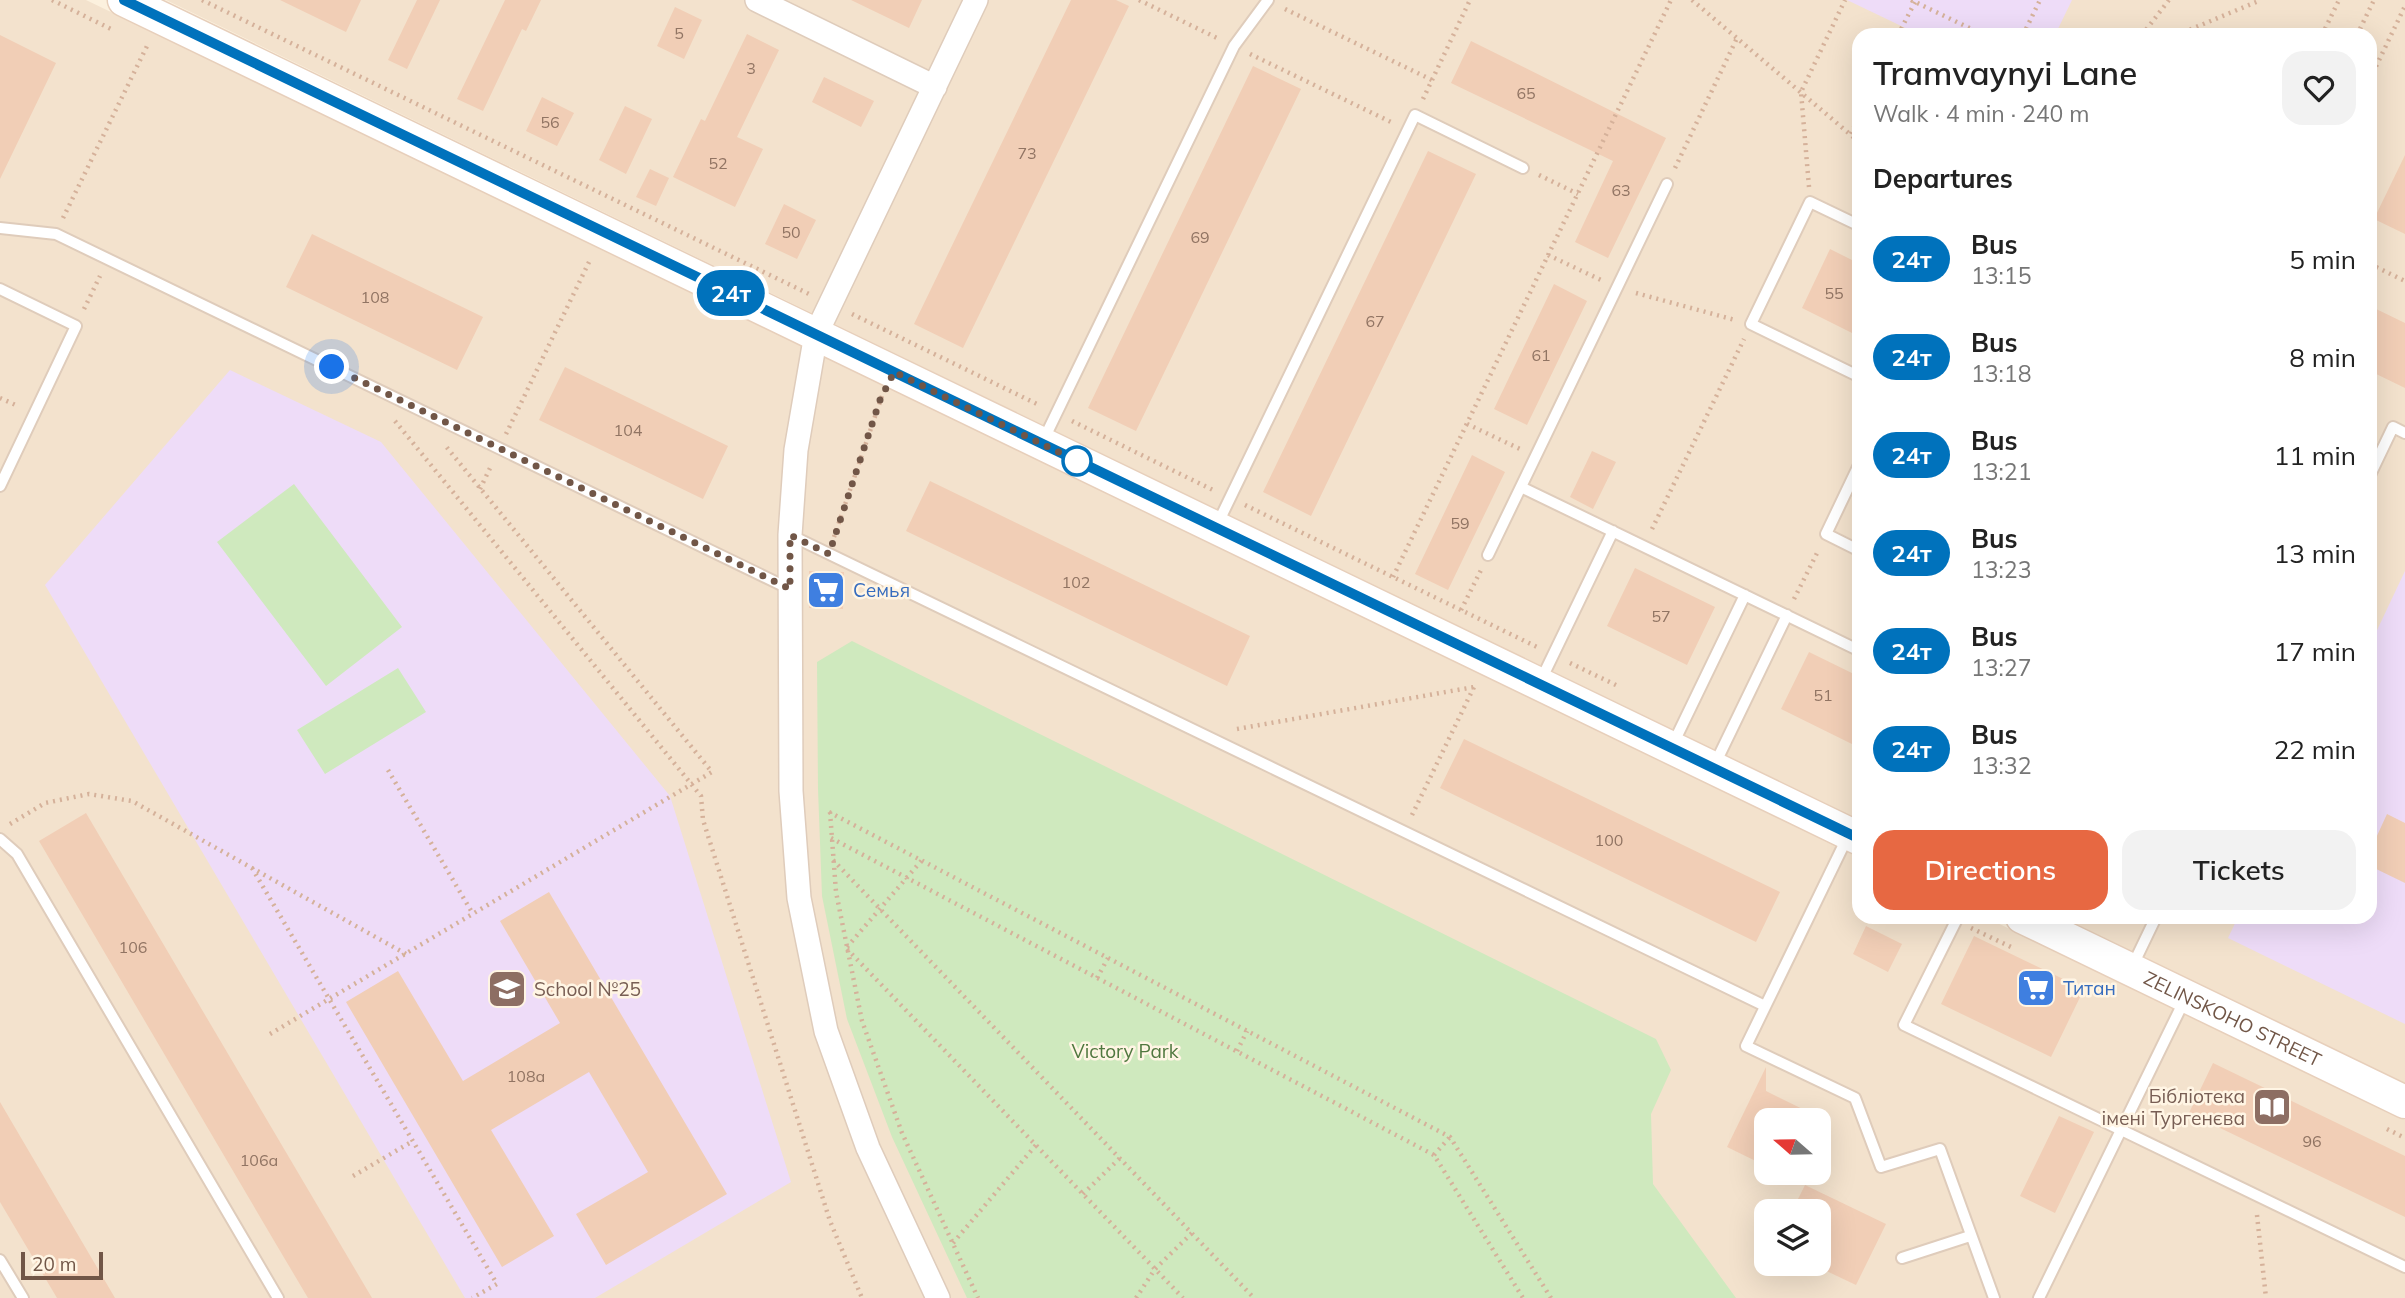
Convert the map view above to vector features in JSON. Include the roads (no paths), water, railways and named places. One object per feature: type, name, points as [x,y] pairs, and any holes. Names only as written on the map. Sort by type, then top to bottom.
[{"type":"street","points":[[124,0],[1852,834]]},
{"type":"street","points":[[757,0],[935,87]]},
{"type":"street","points":[[936,1297],[868,1148],[826,1031],[799,898],[793,831],[790,535],[796,450],[816,334],[976,0]]},
{"type":"street","name":"ZELINSKOHO STREET","points":[[2036,924],[2405,1102]]},
{"type":"lane","points":[[1042,443],[1234,46],[1268,0]]},
{"type":"lane","points":[[1216,527],[1415,115],[1523,167]]},
{"type":"lane","points":[[1488,555],[1667,184]]},
{"type":"lane","points":[[1852,222],[1810,202],[1751,324],[1852,373]]},
{"type":"lane","points":[[0,228],[56,234],[790,589]]},
{"type":"lane","points":[[0,289],[76,326],[3,470],[0,486]]},
{"type":"lane","points":[[2377,460],[2393,427],[2405,433]]},
{"type":"lane","points":[[1852,480],[1826,534],[1852,547]]},
{"type":"lane","points":[[1521,486],[1852,647]]},
{"type":"lane","points":[[1539,684],[1613,531]]},
{"type":"lane","points":[[790,535],[1765,1006]]},
{"type":"lane","points":[[1671,747],[1745,595]]},
{"type":"lane","points":[[1713,768],[1787,615]]},
{"type":"lane","points":[[0,839],[17,854],[278,1298]]},
{"type":"lane","points":[[1852,839],[1746,1046],[1855,1098],[1881,1167],[1940,1149],[1994,1298]]},
{"type":"lane","points":[[1954,924],[1904,1025],[2405,1267]]},
{"type":"lane","points":[[2131,970],[2153,924]]},
{"type":"lane","points":[[2039,1298],[2186,996]]},
{"type":"lane","points":[[1902,1258],[1970,1236]]},
{"type":"lane","points":[[0,1260],[23,1298]]},
{"type":"place","name":"Семья","points":[[826,590]]},
{"type":"place","name":"Титан","points":[[2036,988]]},
{"type":"place","name":"School №25","points":[[507,989]]},
{"type":"place","name":"Бібліотека імені Тургенєва","points":[[2272,1107]]},
{"type":"park label","name":"Victory Park","points":[[1125,1051]]}]
